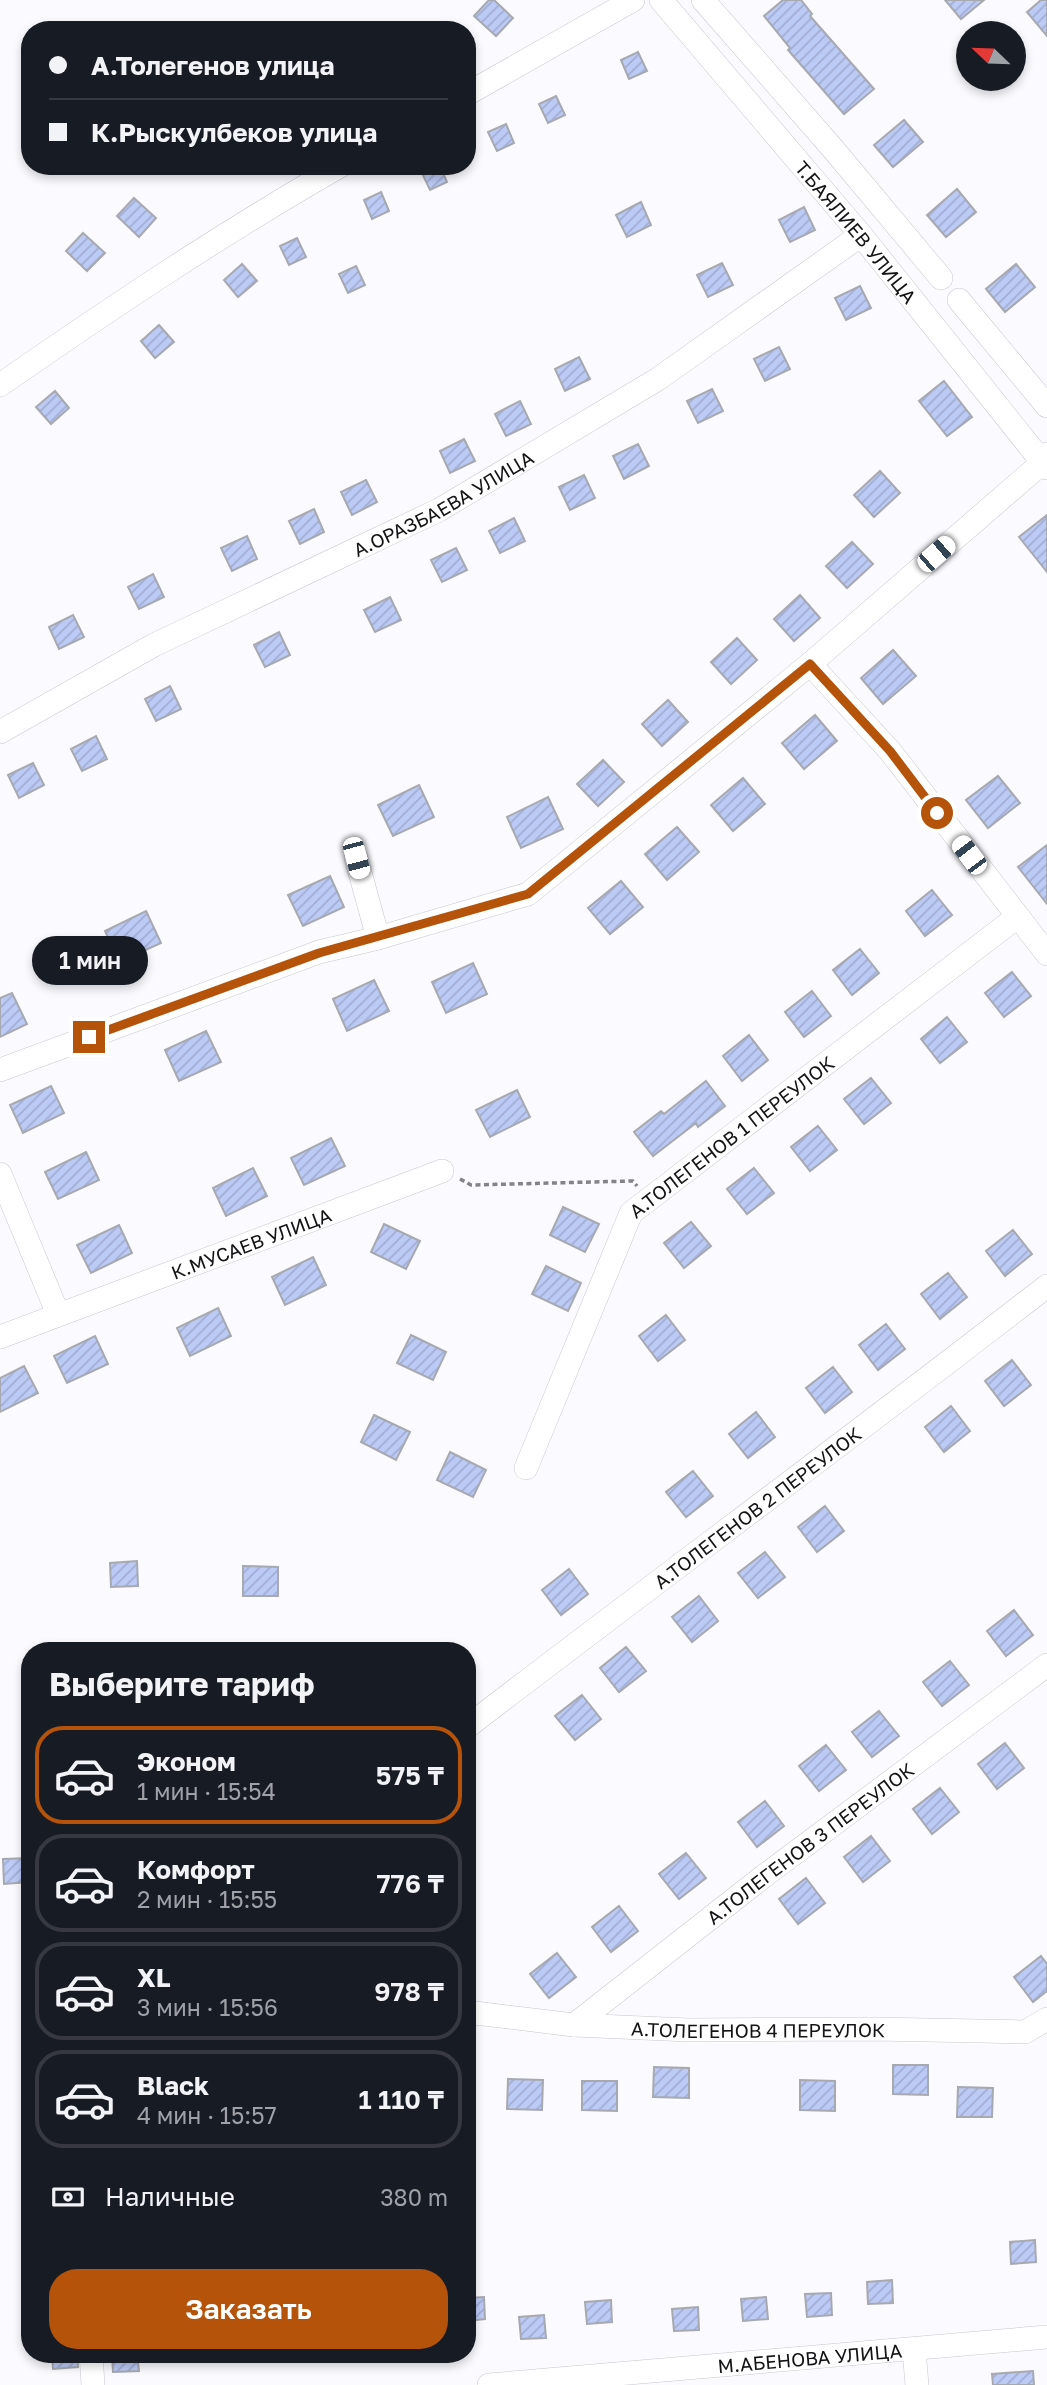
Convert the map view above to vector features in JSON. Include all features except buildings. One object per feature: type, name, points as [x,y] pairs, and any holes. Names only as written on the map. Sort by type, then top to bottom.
[{"type":"street","points":[[476,89],[633,0]]},
{"type":"street","name":"Т.БАЯЛИЕВ УЛИЦА","points":[[661,0],[860,235],[1045,462]]},
{"type":"street","name":"Т.БАЯЛИЕВ УЛИЦА","points":[[703,0],[941,278]]},
{"type":"street","points":[[0,385],[125,298],[264,209],[324,175]]},
{"type":"street","name":"А.ОРАЗБАЕВА УЛИЦА","points":[[0,732],[154,645],[439,510],[658,379],[860,235]]},
{"type":"street","points":[[959,300],[1047,406]]},
{"type":"street","points":[[0,1070],[319,953],[528,894],[810,664],[1045,462]]},
{"type":"street","points":[[810,664],[890,751],[1047,954]]},
{"type":"street","points":[[356,858],[378,938]]},
{"type":"street","name":"А.ТОЛЕГЕНОВ 1 ПЕРЕУЛОК","points":[[526,1468],[631,1213],[1017,917]]},
{"type":"street","name":"К.МУСАЕВ УЛИЦА","points":[[0,1337],[442,1171]]},
{"type":"street","points":[[0,1174],[58,1314]]},
{"type":"street","name":"А.ТОЛЕГЕНОВ 2 ПЕРЕУЛОК","points":[[476,1720],[884,1413],[1047,1286]]},
{"type":"street","name":"А.ТОЛЕГЕНОВ 3 ПЕРЕУЛОК","points":[[574,2025],[775,1868],[1047,1665]]},
{"type":"street","name":"А.ТОЛЕГЕНОВ 4 ПЕРЕУЛОК","points":[[476,2013],[574,2025],[689,2029],[1025,2032],[1047,2018]]},
{"type":"street","name":"М.АБЕНОВА УЛИЦА","points":[[489,2385],[1047,2337]]},
{"type":"street","points":[[914,2350],[917,2385]]},
{"type":"street","points":[[92,2363],[93,2385]]},
{"type":"path","points":[[442,1171],[471,1185],[633,1181],[648,1200]]},
{"type":"route","points":[[89,1037],[319,953],[528,894],[810,664],[890,751],[937,813]]}]
